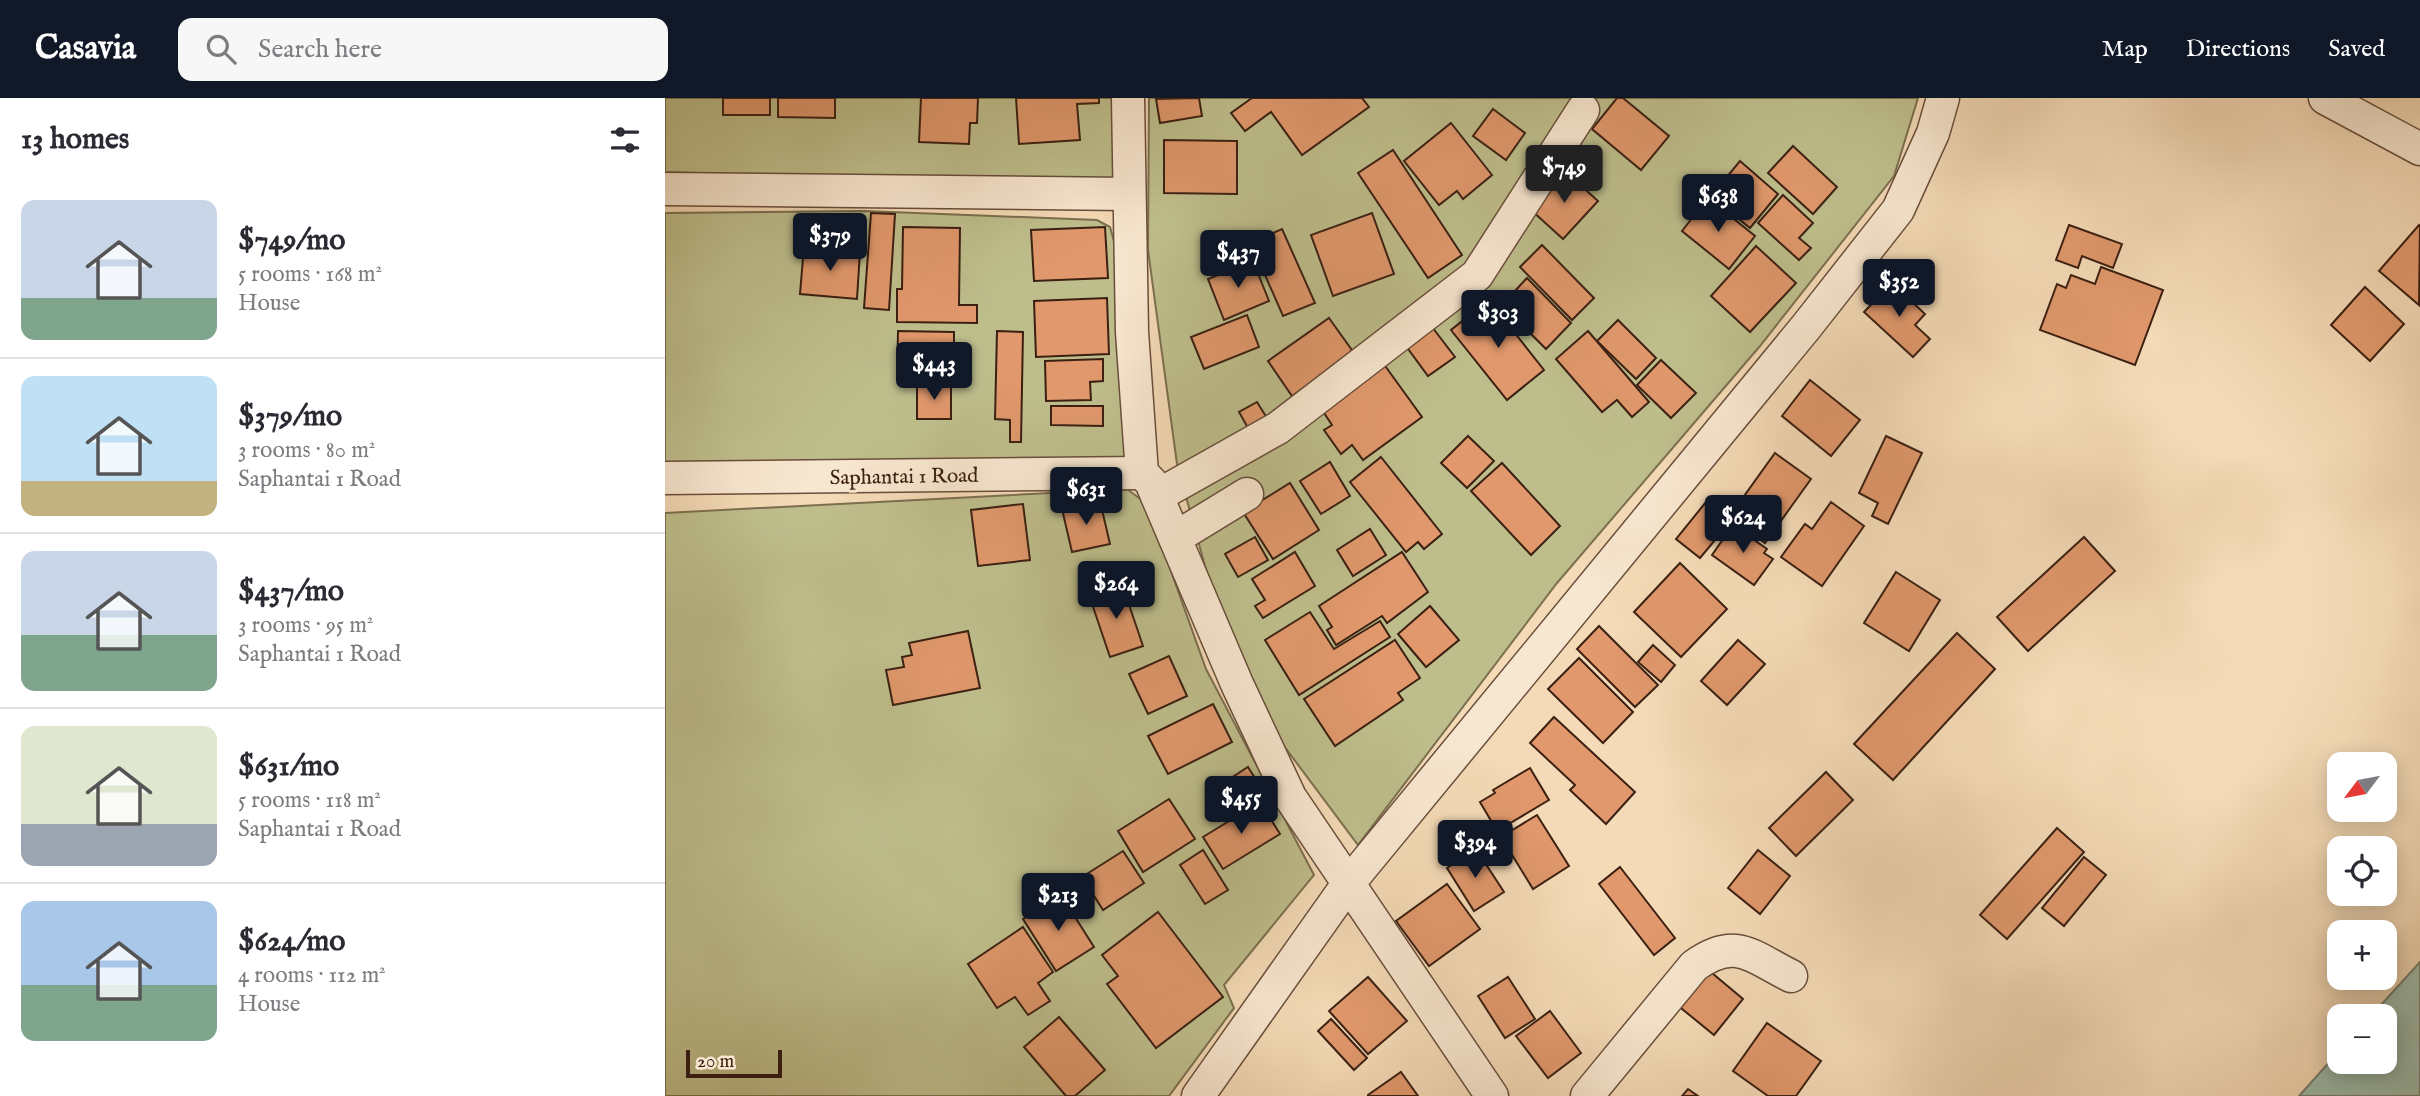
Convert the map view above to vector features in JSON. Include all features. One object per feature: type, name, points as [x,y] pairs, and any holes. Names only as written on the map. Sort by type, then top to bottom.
[{"type":"street","points":[[1128,98],[1132,332],[1150,485],[1290,797],[1492,1096]]},
{"type":"street","points":[[1198,1096],[1348,884],[1806,327],[1898,210],[1933,132],[1943,98]]},
{"type":"street","points":[[2325,98],[2420,149]]},
{"type":"street","points":[[1150,485],[1278,428],[1477,275],[1583,110]]},
{"type":"street","points":[[665,189],[1128,194]]},
{"type":"street","name":"Saphantai 1 Road","points":[[665,478],[1150,485]]},
{"type":"street","points":[[1175,538],[1247,495]]},
{"type":"street","points":[[1587,1096],[1694,967],[1714,951],[1738,950],[1791,976]]},
{"type":"green space","points":[[665,98],[1118,98],[1119,167],[1111,180],[1078,185],[665,172]]},
{"type":"green space","points":[[1149,98],[1918,98],[1894,176],[1760,346],[1557,583],[1358,845],[1275,734],[1208,577],[1177,464],[1148,250]]},
{"type":"green space","points":[[865,211],[1097,220],[1110,227],[1115,245],[1131,452],[1119,459],[665,468],[665,213]]},
{"type":"green space","points":[[1127,489],[1147,504],[1206,669],[1314,875],[1224,985],[1234,1008],[1169,1096],[665,1096],[665,513]]},
{"type":"shaded area","points":[[2420,962],[2420,1096],[2299,1096],[2327,1065],[2327,1074],[2397,1074],[2397,1004],[2382,1004]]},
{"type":"building","points":[[723,98],[770,98],[770,115],[723,115]]},
{"type":"building","points":[[778,98],[835,98],[835,118],[778,117]]},
{"type":"building","points":[[921,98],[978,98],[977,123],[970,123],[969,144],[919,142]]},
{"type":"building","points":[[1016,98],[1099,98],[1099,103],[1077,104],[1080,140],[1019,144]]},
{"type":"building","points":[[1199,98],[1202,116],[1160,123],[1156,99]]},
{"type":"building","points":[[1252,98],[1362,98],[1369,107],[1302,155],[1271,112],[1245,131],[1231,113]]},
{"type":"building","points":[[1617,98],[1623,98],[1669,136],[1641,170],[1592,129]]},
{"type":"building","points":[[1493,109],[1525,133],[1506,160],[1473,136]]},
{"type":"building","points":[[1451,123],[1492,175],[1463,199],[1457,191],[1439,205],[1404,161]]},
{"type":"building","points":[[1164,140],[1237,141],[1237,194],[1164,193]]},
{"type":"building","points":[[1793,146],[1837,187],[1813,214],[1768,173]]},
{"type":"building","points":[[1393,150],[1462,255],[1428,278],[1358,173]]},
{"type":"building","points":[[1740,161],[1778,194],[1750,228],[1711,196]]},
{"type":"building","points":[[1566,172],[1598,201],[1563,239],[1531,210]]},
{"type":"building","points":[[1783,195],[1813,223],[1799,238],[1811,248],[1799,260],[1758,223]]},
{"type":"building","points":[[1708,198],[1755,236],[1729,269],[1682,231]]},
{"type":"building","points":[[871,213],[895,214],[889,310],[864,308]]},
{"type":"building","points":[[1372,213],[1394,274],[1333,296],[1311,235]]},
{"type":"building","points":[[2069,225],[2122,244],[2113,268],[2082,256],[2078,268],[2056,260]]},
{"type":"building","points":[[2420,226],[2419,305],[2379,271]]},
{"type":"building","points":[[903,227],[960,228],[959,305],[977,305],[977,323],[897,322],[897,289],[902,289]]},
{"type":"building","points":[[1105,227],[1108,278],[1034,281],[1031,230]]},
{"type":"building","points":[[1282,229],[1315,303],[1283,316],[1251,243]]},
{"type":"building","points":[[1542,245],[1594,298],[1572,320],[1520,267]]},
{"type":"building","points":[[804,246],[860,251],[857,299],[800,294]]},
{"type":"building","points":[[1756,246],[1796,283],[1750,332],[1711,296]]},
{"type":"building","points":[[1253,261],[1269,301],[1224,320],[1208,279]]},
{"type":"building","points":[[2101,267],[2163,290],[2135,365],[2040,330],[2057,284],[2066,288],[2071,275],[2095,284]]},
{"type":"building","points":[[1527,278],[1571,323],[1546,349],[1502,305]]},
{"type":"building","points":[[1892,283],[1925,314],[1915,325],[1930,339],[1913,357],[1864,312]]},
{"type":"building","points":[[2365,287],[2404,324],[2370,361],[2331,325]]},
{"type":"building","points":[[1107,298],[1109,354],[1036,357],[1034,301]]},
{"type":"building","points":[[1489,300],[1544,370],[1507,400],[1451,330]]},
{"type":"building","points":[[1247,315],[1259,347],[1204,369],[1191,337]]},
{"type":"building","points":[[1329,318],[1354,353],[1292,396],[1268,361]]},
{"type":"building","points":[[1618,320],[1656,358],[1636,379],[1597,341]]},
{"type":"building","points":[[1429,323],[1455,357],[1428,376],[1403,342]]},
{"type":"building","points":[[898,331],[954,332],[954,381],[897,380]]},
{"type":"building","points":[[997,331],[1023,332],[1021,442],[1010,442],[1010,420],[995,419]]},
{"type":"building","points":[[1588,331],[1649,402],[1632,417],[1617,400],[1602,412],[1556,359]]},
{"type":"building","points":[[1103,359],[1103,381],[1090,382],[1091,400],[1046,401],[1045,361]]},
{"type":"building","points":[[1661,360],[1696,393],[1671,418],[1637,385]]},
{"type":"building","points":[[1383,363],[1422,417],[1363,460],[1352,445],[1341,454],[1324,430],[1332,425],[1320,407]]},
{"type":"building","points":[[1810,380],[1860,420],[1831,456],[1782,416]]},
{"type":"building","points":[[951,384],[951,419],[917,419],[917,385]]},
{"type":"building","points":[[1257,402],[1267,418],[1248,428],[1239,412]]},
{"type":"building","points":[[1051,406],[1103,406],[1103,426],[1051,425]]},
{"type":"building","points":[[1468,436],[1494,461],[1467,488],[1441,463]]},
{"type":"building","points":[[1886,436],[1922,453],[1888,524],[1872,516],[1878,503],[1859,493]]},
{"type":"building","points":[[1775,453],[1811,479],[1765,543],[1729,517]]},
{"type":"building","points":[[1381,457],[1442,534],[1424,549],[1418,542],[1406,552],[1350,482]]},
{"type":"building","points":[[1330,462],[1350,496],[1321,514],[1300,481]]},
{"type":"building","points":[[1502,463],[1560,526],[1531,555],[1471,491]]},
{"type":"building","points":[[1290,483],[1319,530],[1273,559],[1243,512]]},
{"type":"building","points":[[1100,501],[1110,544],[1072,552],[1062,509]]},
{"type":"building","points":[[1706,502],[1730,522],[1700,558],[1676,539]]},
{"type":"building","points":[[1831,502],[1864,526],[1822,586],[1781,557],[1805,524],[1812,529]]},
{"type":"building","points":[[1023,504],[1030,560],[978,566],[971,510]]},
{"type":"building","points":[[1733,525],[1767,549],[1764,553],[1773,559],[1754,585],[1712,555]]},
{"type":"building","points":[[1370,529],[1386,555],[1353,576],[1337,550]]},
{"type":"building","points":[[1255,537],[1268,560],[1238,577],[1225,554]]},
{"type":"building","points":[[2084,537],[2115,571],[2028,651],[1997,617]]},
{"type":"building","points":[[1295,552],[1315,586],[1263,618],[1255,606],[1265,600],[1252,579]]},
{"type":"building","points":[[1402,552],[1428,592],[1387,623],[1382,616],[1336,645],[1327,630],[1332,627],[1319,606]]},
{"type":"building","points":[[1680,563],[1727,609],[1681,657],[1634,612]]},
{"type":"building","points":[[1896,572],[1940,600],[1909,651],[1864,623]]},
{"type":"building","points":[[1122,584],[1143,646],[1110,657],[1089,595]]},
{"type":"building","points":[[1430,606],[1459,640],[1426,667],[1398,634]]},
{"type":"building","points":[[1310,612],[1334,649],[1380,621],[1390,637],[1299,695],[1265,640]]},
{"type":"building","points":[[1599,626],[1658,685],[1635,707],[1577,649]]},
{"type":"building","points":[[968,631],[980,688],[893,705],[886,670],[904,667],[902,657],[912,655],[909,643]]},
{"type":"building","points":[[1957,633],[1995,669],[1893,780],[1854,744]]},
{"type":"building","points":[[1395,640],[1420,678],[1398,693],[1403,700],[1335,746],[1304,699]]},
{"type":"building","points":[[1738,640],[1765,664],[1727,705],[1701,681]]},
{"type":"building","points":[[1653,645],[1675,665],[1661,682],[1638,662]]},
{"type":"building","points":[[1169,656],[1187,696],[1148,714],[1129,674]]},
{"type":"building","points":[[1579,658],[1633,712],[1603,743],[1548,689]]},
{"type":"building","points":[[1213,704],[1232,742],[1168,774],[1148,736]]},
{"type":"building","points":[[1554,717],[1635,792],[1606,824],[1570,790],[1575,785],[1530,743]]},
{"type":"building","points":[[1248,767],[1263,791],[1239,805],[1225,782]]},
{"type":"building","points":[[1530,768],[1549,800],[1497,831],[1480,802],[1495,793],[1493,790]]},
{"type":"building","points":[[1826,772],[1853,800],[1796,856],[1769,828]]},
{"type":"building","points":[[1169,799],[1195,839],[1143,872],[1118,831]]},
{"type":"building","points":[[1260,802],[1280,834],[1223,869],[1203,837]]},
{"type":"building","points":[[1537,815],[1569,866],[1533,889],[1501,837]]},
{"type":"building","points":[[2057,828],[2084,852],[2007,939],[1980,915]]},
{"type":"building","points":[[1476,849],[1504,892],[1474,911],[1447,868]]},
{"type":"building","points":[[1203,850],[1228,890],[1205,904],[1180,865]]},
{"type":"building","points":[[1758,850],[1790,876],[1760,914],[1728,888]]},
{"type":"building","points":[[1123,851],[1144,883],[1103,910],[1082,877]]},
{"type":"building","points":[[2084,857],[2106,875],[2064,926],[2042,908]]},
{"type":"building","points":[[1620,867],[1675,938],[1654,955],[1599,884]]},
{"type":"building","points":[[1447,884],[1480,929],[1429,966],[1396,921]]},
{"type":"building","points":[[1061,895],[1094,947],[1056,971],[1023,919]]},
{"type":"building","points":[[1158,912],[1223,997],[1156,1048],[1107,984],[1118,976],[1102,955]]},
{"type":"building","points":[[1023,927],[1053,972],[1038,983],[1050,1001],[1028,1015],[1015,997],[997,1008],[968,964]]},
{"type":"building","points":[[1706,968],[1743,999],[1714,1035],[1676,1004]]},
{"type":"building","points":[[1368,977],[1407,1021],[1368,1054],[1329,1011]]},
{"type":"building","points":[[1508,977],[1535,1019],[1505,1038],[1478,996]]},
{"type":"building","points":[[1550,1011],[1581,1053],[1548,1078],[1516,1036]]},
{"type":"building","points":[[1059,1017],[1105,1070],[1075,1096],[1066,1096],[1024,1047]]},
{"type":"building","points":[[1331,1019],[1367,1058],[1354,1070],[1318,1031]]},
{"type":"building","points":[[1767,1023],[1821,1061],[1796,1096],[1768,1096],[1733,1071]]},
{"type":"building","points":[[1401,1072],[1418,1096],[1368,1096],[1368,1095]]},
{"type":"building","points":[[1688,1089],[1698,1096],[1682,1096]]}]
